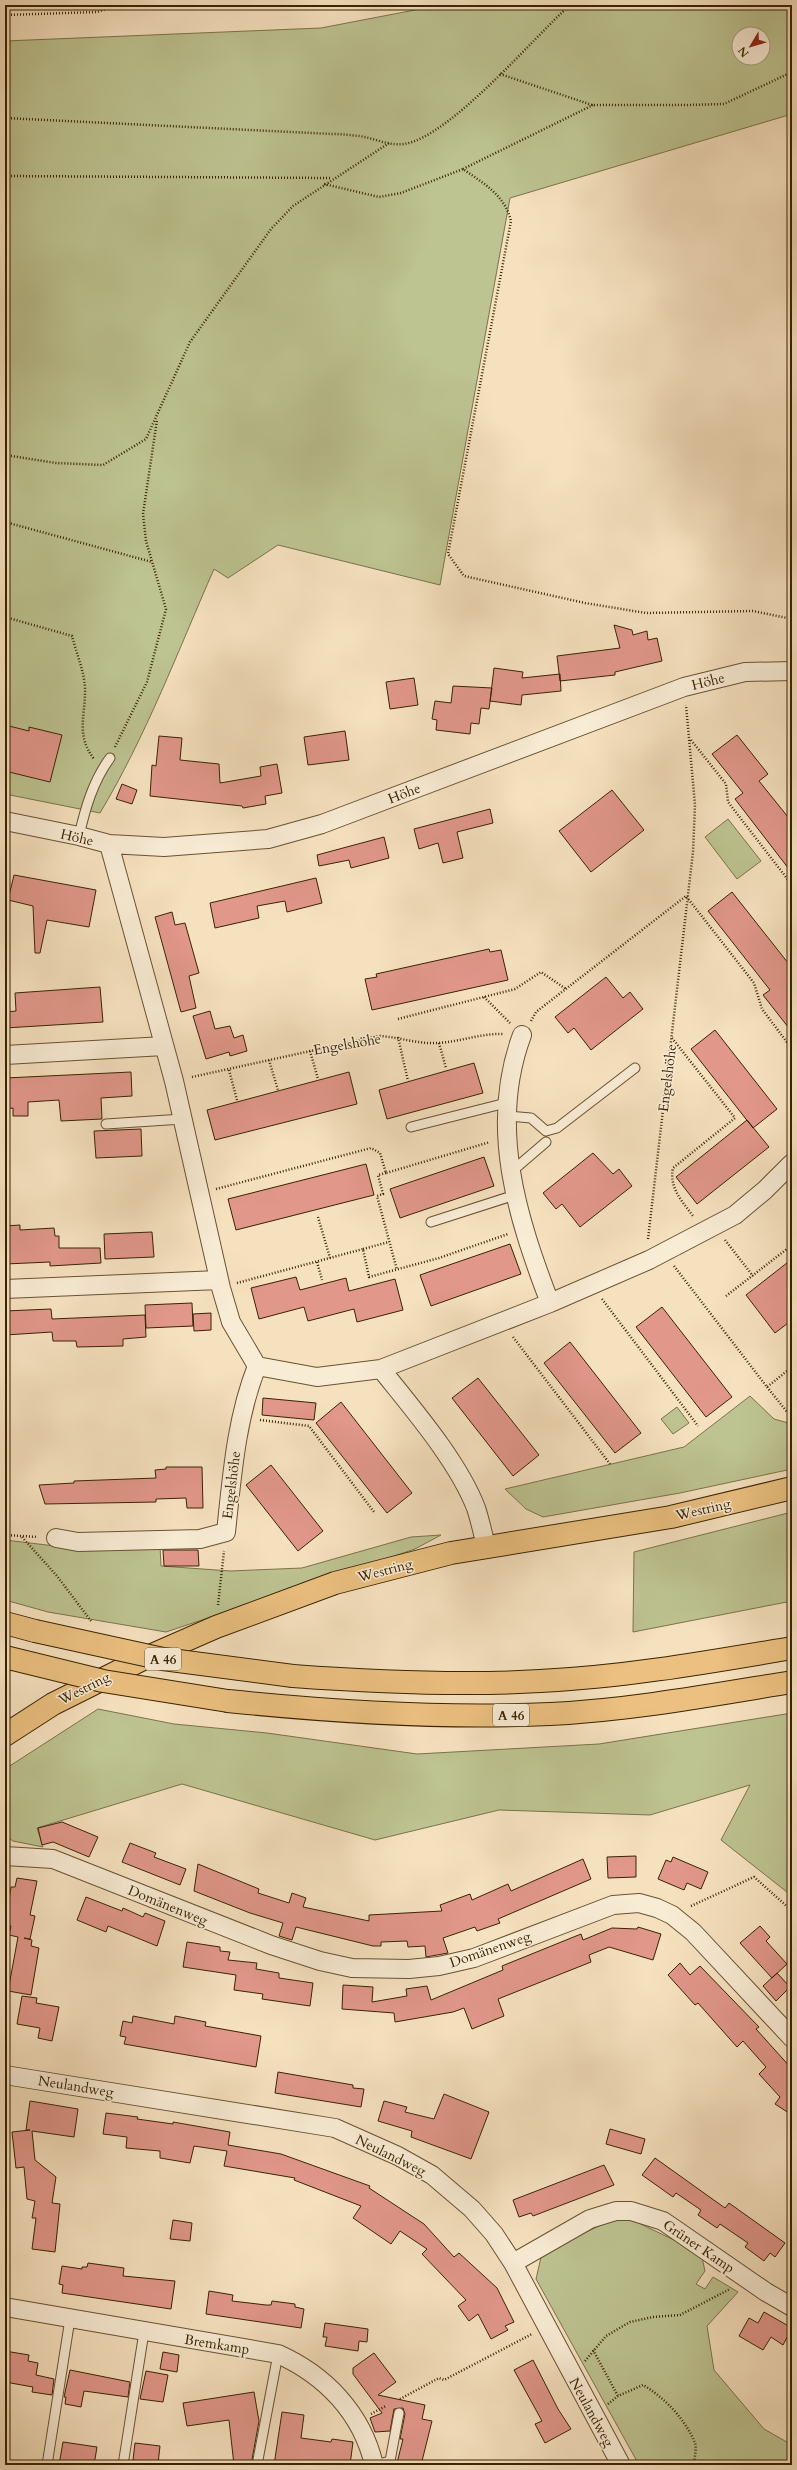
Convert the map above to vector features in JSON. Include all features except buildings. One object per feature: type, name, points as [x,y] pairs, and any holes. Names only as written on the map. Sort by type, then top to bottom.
[{"type":"main road","name":"Westring","points":[[5,1735],[53,1704],[143,1659],[216,1627],[334,1583],[451,1553],[671,1516],[792,1488]]},
{"type":"main road","name":"A 46","points":[[5,1623],[163,1659],[293,1676],[408,1682],[541,1681],[675,1668],[792,1648]]},
{"type":"main road","name":"A 46","points":[[5,1657],[103,1681],[228,1701],[390,1715],[543,1714],[670,1702],[792,1682]]},
{"type":"street","name":"Höhe","points":[[5,821],[79,836],[109,844],[164,847],[268,839],[337,819],[684,687],[745,672],[792,671]]},
{"type":"street","points":[[109,844],[174,1081],[220,1284],[231,1322],[257,1366],[317,1377],[380,1369],[502,1323],[656,1256],[735,1215],[765,1190],[792,1163]]},
{"type":"street","points":[[522,1036],[513,1061],[507,1110],[511,1172],[523,1229],[550,1303]]},
{"type":"street","points":[[5,1055],[164,1046]]},
{"type":"street","points":[[5,1289],[220,1284]]},
{"type":"street","name":"Engelshöhe","points":[[56,1538],[78,1542],[200,1539],[226,1532],[237,1434],[242,1417],[246,1392],[257,1366]]},
{"type":"street","points":[[380,1369],[426,1425],[452,1464],[476,1507],[486,1546]]},
{"type":"street","name":"Domänenweg","points":[[5,1856],[53,1860],[270,1945],[320,1961],[352,1968],[409,1969],[439,1966],[474,1958],[613,1905],[639,1903],[657,1908],[672,1915],[693,1932],[792,2038]]},
{"type":"street","name":"Neulandweg","points":[[5,2075],[335,2128],[398,2156],[432,2175],[472,2208],[494,2234],[513,2263],[621,2465]]},
{"type":"street","name":"Grüner Kamp","points":[[513,2263],[590,2219],[616,2211],[631,2211],[663,2221],[792,2307]]},
{"type":"street","name":"Bremkamp","points":[[5,2307],[278,2354],[301,2364],[318,2376],[340,2399],[357,2422],[365,2436],[374,2465]]},
{"type":"lane","points":[[79,836],[86,806],[102,769],[110,758]]},
{"type":"lane","points":[[411,1127],[507,1110],[531,1118],[546,1131],[557,1128],[635,1068]]},
{"type":"lane","points":[[106,1124],[183,1118]]},
{"type":"lane","points":[[511,1172],[546,1142]]},
{"type":"lane","points":[[431,1222],[515,1195]]},
{"type":"lane","points":[[46,2465],[70,2319]]},
{"type":"lane","points":[[123,2465],[144,2332]]},
{"type":"lane","points":[[257,2465],[278,2354]]},
{"type":"lane","points":[[374,2465],[390,2461],[399,2413]]},
{"type":"path","points":[[5,15],[97,12],[115,6],[214,5]]},
{"type":"path","points":[[5,118],[332,134],[359,136],[389,143],[405,144],[435,130],[500,74],[570,5]]},
{"type":"path","points":[[500,74],[593,105],[724,104],[792,72]]},
{"type":"path","points":[[324,184],[379,197],[401,193],[462,169],[593,105]]},
{"type":"path","points":[[5,455],[56,463],[104,465],[146,439],[157,418],[190,342],[271,229],[293,206],[324,184],[389,143]]},
{"type":"path","points":[[462,169],[491,189],[507,207],[511,221],[448,554],[458,570],[464,576],[585,603],[638,611],[753,611],[792,619]]},
{"type":"path","points":[[5,176],[334,178]]},
{"type":"path","points":[[110,758],[147,682],[166,609],[146,541],[143,514],[157,418]]},
{"type":"path","points":[[5,522],[152,562]]},
{"type":"path","points":[[5,618],[72,636],[85,686],[82,735],[88,751],[102,769]]},
{"type":"path","name":"Engelshöhe","points":[[656,1256],[648,1232],[672,1038],[686,896],[693,852],[695,805],[684,687]]},
{"type":"path","points":[[690,739],[726,784],[728,802],[792,885]]},
{"type":"path","points":[[484,997],[522,1036],[536,1012],[686,896],[754,984],[762,1009],[792,1049]]},
{"type":"path","points":[[398,1020],[515,989],[542,972],[566,989]]},
{"type":"path","name":"Engelshöhe","points":[[174,1081],[379,1036],[398,1037],[418,1043],[439,1043],[488,1033],[522,1036]]},
{"type":"path","points":[[398,1037],[408,1081]]},
{"type":"path","points":[[672,1038],[735,1118],[673,1168],[673,1184],[676,1193],[753,1276]]},
{"type":"path","points":[[439,1043],[446,1068]]},
{"type":"path","points":[[310,1051],[318,1080]]},
{"type":"path","points":[[269,1060],[278,1090]]},
{"type":"path","points":[[229,1070],[237,1100]]},
{"type":"path","points":[[396,1270],[377,1196],[383,1194],[378,1175],[508,1136]]},
{"type":"path","points":[[200,1194],[371,1148],[380,1153],[386,1173]]},
{"type":"path","points":[[318,1216],[330,1258]]},
{"type":"path","points":[[363,1249],[370,1277],[439,1258],[523,1229]]},
{"type":"path","points":[[220,1284],[317,1262],[389,1242]]},
{"type":"path","points":[[726,1296],[792,1245]]},
{"type":"path","points":[[656,1256],[767,1386],[792,1418]]},
{"type":"path","points":[[317,1262],[322,1280]]},
{"type":"path","points":[[602,1297],[698,1426]]},
{"type":"path","points":[[502,1323],[610,1464]]},
{"type":"path","points":[[767,1386],[792,1368]]},
{"type":"path","points":[[242,1417],[309,1426],[374,1512]]},
{"type":"path","points":[[216,1627],[226,1532]]},
{"type":"path","points":[[5,1535],[56,1538]]},
{"type":"path","points":[[672,1915],[754,1877],[792,1911]]},
{"type":"path","points":[[618,2396],[593,2350],[606,2336],[630,2322],[653,2317],[680,2315],[711,2301],[748,2279]]},
{"type":"path","points":[[398,2400],[439,2378],[444,2380],[546,2326]]},
{"type":"path","points":[[593,2414],[618,2396],[643,2385],[659,2394],[681,2421],[696,2444],[694,2465]]},
{"type":"path","points":[[357,2422],[391,2404]]},
{"type":"green space","points":[[441,5],[792,5],[792,114],[510,198],[440,585],[278,545],[228,578],[214,569],[147,724],[117,784],[100,813],[5,794],[5,41],[321,28]]},
{"type":"green space","points":[[728,819],[761,861],[737,879],[705,837]]},
{"type":"green space","points":[[750,1396],[774,1419],[792,1424],[792,1469],[680,1493],[543,1517],[526,1509],[505,1489],[684,1447]]},
{"type":"green space","points":[[677,1407],[689,1423],[673,1434],[661,1419]]},
{"type":"green space","points":[[792,1512],[792,1601],[633,1632],[634,1552]]},
{"type":"green space","points":[[441,1535],[415,1549],[166,1632],[48,1612],[5,1600],[5,1540],[55,1546],[160,1546],[161,1566],[230,1571],[302,1568],[411,1537]]},
{"type":"green space","points":[[98,1709],[174,1724],[267,1733],[417,1754],[599,1744],[792,1713],[792,1896],[721,1840],[750,1785],[650,1815],[499,1810],[375,1840],[182,1784],[37,1828],[43,1847],[13,1841],[5,1835],[5,1769]]},
{"type":"green space","points":[[622,2215],[701,2253],[705,2271],[696,2284],[705,2289],[713,2277],[738,2292],[707,2326],[714,2370],[764,2429],[792,2445],[792,2465],[639,2465],[536,2279],[542,2253]]}]
